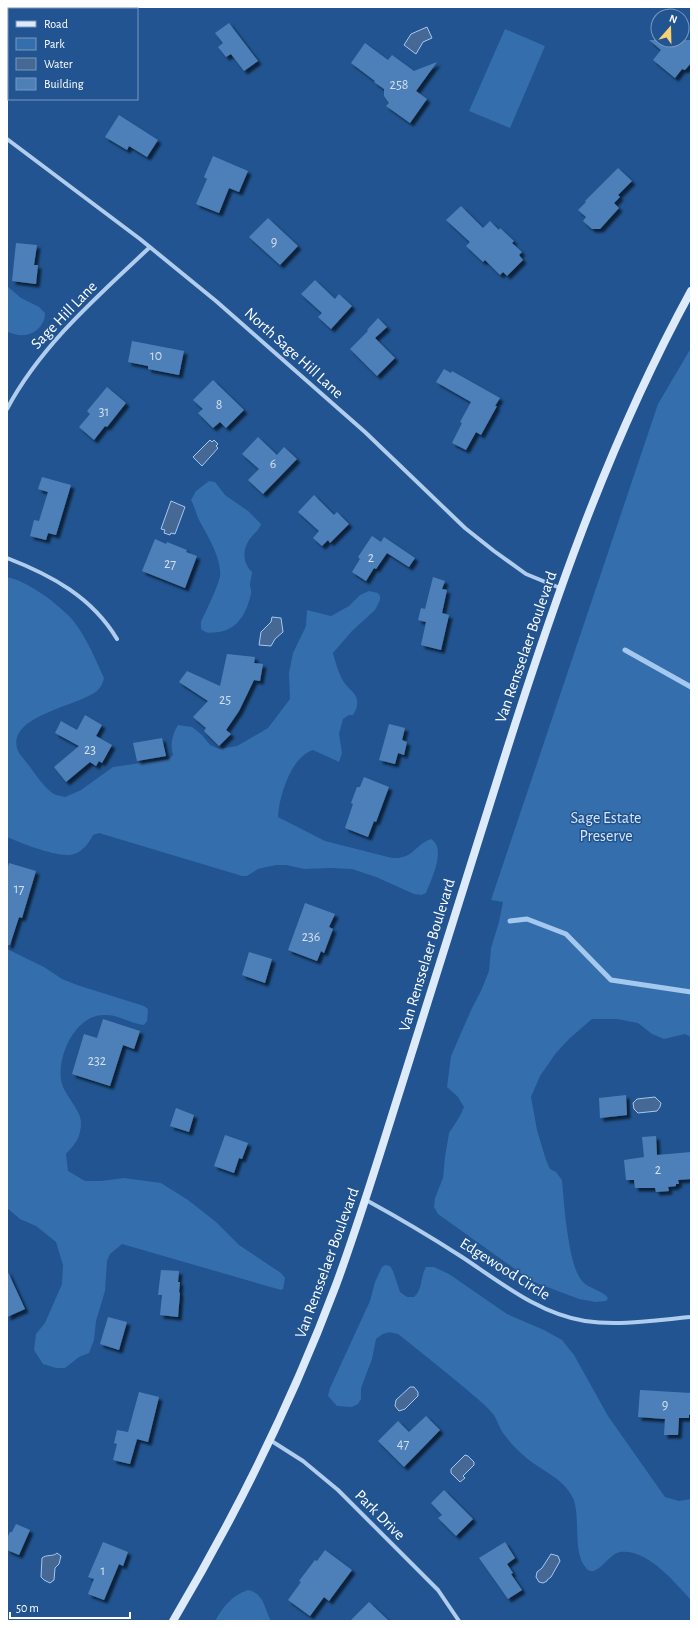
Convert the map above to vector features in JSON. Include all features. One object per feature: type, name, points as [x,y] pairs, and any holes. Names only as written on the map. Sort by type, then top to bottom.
[{"type":"main road","name":"Van Rensselaer Boulevard","points":[[174,1621],[230,1521],[270,1440],[298,1380],[338,1279],[365,1200],[518,715],[560,588],[584,522],[616,446],[657,356],[691,291]]},
{"type":"street","name":"North Sage Hill Lane","points":[[7,139],[150,247],[216,300],[365,432],[464,528],[520,571],[560,588]]},
{"type":"street","name":"Sage Hill Lane","points":[[7,409],[27,374],[56,339],[150,247]]},
{"type":"street","points":[[7,558],[38,571],[78,595],[94,609],[117,639]]},
{"type":"street","name":"Edgewood Circle","points":[[365,1200],[425,1233],[533,1303],[567,1317],[585,1321],[606,1323],[691,1317]]},
{"type":"street","name":"Park Drive","points":[[270,1440],[303,1461],[338,1490],[438,1590],[459,1621]]},
{"type":"green space","points":[[505,29],[545,46],[510,128],[469,111]]},
{"type":"green space","points":[[7,286],[21,298],[39,307],[45,313],[43,322],[32,333],[27,335],[17,335],[7,332]]},
{"type":"green space","name":"Sage Estate Preserve","points":[[691,348],[691,1037],[685,1034],[664,1039],[652,1034],[638,1023],[617,1019],[592,1019],[570,1038],[556,1053],[540,1076],[531,1097],[537,1130],[546,1160],[550,1169],[556,1172],[562,1180],[570,1248],[577,1273],[585,1284],[608,1298],[606,1301],[596,1302],[579,1299],[534,1282],[438,1214],[434,1207],[435,1198],[443,1178],[449,1133],[464,1107],[458,1097],[447,1087],[451,1056],[489,971],[491,948],[503,902],[491,900],[658,404]]},
{"type":"green space","points":[[209,481],[215,482],[225,495],[248,511],[261,524],[259,529],[249,540],[244,553],[245,561],[252,572],[250,585],[251,593],[247,607],[241,618],[232,627],[212,633],[205,632],[201,629],[201,622],[217,586],[220,576],[219,563],[214,548],[191,500],[196,491]]},
{"type":"green space","points":[[7,577],[15,579],[40,592],[69,616],[84,637],[104,678],[102,685],[97,691],[34,719],[24,727],[17,737],[17,748],[19,752],[41,782],[52,793],[65,797],[81,790],[113,767],[169,759],[173,755],[172,740],[178,725],[192,727],[202,735],[210,745],[219,749],[237,746],[268,728],[290,699],[289,673],[293,653],[306,626],[307,610],[331,616],[349,606],[360,595],[369,591],[378,593],[380,600],[375,610],[352,631],[333,653],[341,678],[355,695],[357,702],[353,715],[349,715],[343,719],[339,734],[342,753],[339,762],[313,750],[298,760],[284,788],[278,817],[325,841],[392,858],[405,856],[431,839],[436,843],[438,857],[434,873],[426,893],[421,895],[414,894],[376,877],[352,869],[304,869],[286,865],[276,865],[258,869],[247,876],[242,876],[99,833],[93,835],[83,849],[74,854],[68,855],[40,850],[7,837]]},
{"type":"green space","points":[[7,949],[44,967],[62,979],[144,1006],[148,1009],[147,1021],[144,1025],[111,1015],[95,1016],[85,1021],[70,1039],[62,1062],[62,1084],[78,1113],[81,1122],[77,1140],[66,1154],[68,1171],[85,1181],[101,1181],[124,1178],[161,1183],[188,1200],[216,1222],[239,1245],[281,1273],[285,1278],[283,1289],[281,1290],[122,1244],[110,1254],[107,1261],[105,1291],[96,1321],[94,1340],[89,1353],[79,1357],[65,1368],[56,1368],[43,1364],[34,1350],[36,1334],[45,1323],[62,1284],[63,1265],[56,1242],[36,1226],[20,1219],[7,1208]]},
{"type":"green space","points":[[385,1265],[390,1266],[400,1292],[407,1297],[414,1297],[417,1294],[426,1267],[434,1267],[449,1274],[507,1314],[544,1330],[562,1340],[574,1355],[608,1416],[665,1497],[679,1501],[691,1499],[691,1600],[660,1568],[641,1556],[630,1552],[620,1552],[616,1554],[594,1571],[590,1571],[586,1568],[579,1553],[575,1506],[569,1491],[557,1479],[529,1460],[518,1450],[503,1433],[494,1416],[484,1404],[398,1334],[386,1333],[376,1339],[372,1359],[361,1388],[361,1399],[358,1404],[352,1407],[337,1406],[328,1396],[330,1388],[370,1301],[375,1282],[382,1267]]},
{"type":"green space","points":[[248,1590],[257,1594],[263,1602],[271,1621],[215,1621],[228,1602],[242,1592]]},
{"type":"water","points":[[427,27],[432,38],[423,42],[416,54],[404,45],[411,34]]},
{"type":"water","points":[[210,440],[212,442],[214,440],[218,444],[216,446],[218,448],[202,466],[193,457]]},
{"type":"water","points":[[171,501],[185,507],[175,534],[171,533],[170,535],[164,533],[165,530],[161,529]]},
{"type":"water","points":[[272,617],[281,618],[283,632],[275,639],[271,646],[259,645],[261,632],[271,622]]},
{"type":"water","points":[[655,1097],[661,1103],[657,1111],[638,1113],[634,1109],[633,1103],[637,1099]]},
{"type":"water","points":[[410,1387],[414,1387],[418,1392],[418,1396],[405,1409],[399,1411],[395,1406],[396,1400]]},
{"type":"water","points":[[465,1455],[474,1462],[474,1465],[463,1476],[465,1478],[460,1482],[451,1473],[451,1469]]},
{"type":"water","points":[[57,1553],[61,1556],[59,1564],[55,1568],[54,1580],[50,1583],[41,1577],[42,1558]]},
{"type":"water","points":[[551,1554],[558,1556],[560,1561],[547,1581],[543,1583],[539,1582],[536,1577],[537,1572],[542,1568]]},
{"type":"building","points":[[229,23],[258,61],[244,71],[231,54],[226,57],[218,47],[223,43],[215,33]]},
{"type":"building","points":[[691,40],[691,63],[685,70],[682,69],[675,78],[653,60],[661,50],[659,48],[690,48]]},
{"type":"building","points":[[365,43],[388,60],[392,55],[414,71],[437,62],[416,91],[427,99],[410,123],[386,106],[389,103],[384,96],[384,89],[351,63]]},
{"type":"building","points":[[119,115],[158,140],[147,157],[129,146],[127,150],[105,137]]},
{"type":"building","points":[[213,156],[248,171],[239,192],[229,188],[219,213],[196,204],[207,179],[204,177]]},
{"type":"building","points":[[618,168],[632,181],[618,195],[620,197],[614,203],[619,208],[600,229],[592,229],[583,221],[586,217],[578,210]]},
{"type":"building","points":[[461,206],[483,228],[490,221],[499,230],[500,228],[514,241],[512,243],[522,252],[519,255],[523,260],[507,276],[503,272],[500,275],[485,260],[483,262],[466,246],[470,242],[446,220]]},
{"type":"building","points":[[268,218],[298,246],[280,265],[249,237]]},
{"type":"building","points":[[16,243],[37,245],[34,265],[38,265],[36,284],[12,281]]},
{"type":"building","points":[[315,280],[335,299],[339,294],[352,306],[331,329],[318,317],[322,313],[301,294]]},
{"type":"building","points":[[378,318],[387,327],[375,338],[395,358],[377,376],[350,349],[368,331],[367,330]]},
{"type":"building","points":[[132,341],[184,351],[179,375],[148,369],[148,366],[128,362]]},
{"type":"building","points":[[444,369],[451,373],[452,371],[500,398],[481,435],[476,432],[466,450],[452,443],[462,423],[460,422],[471,402],[436,382]]},
{"type":"building","points":[[213,380],[244,410],[226,428],[220,422],[213,428],[198,413],[203,409],[193,400]]},
{"type":"building","points":[[107,387],[126,403],[107,427],[105,426],[94,440],[79,427],[90,414],[87,411]]},
{"type":"building","points":[[258,437],[277,455],[284,447],[297,459],[263,494],[248,480],[259,469],[242,454]]},
{"type":"building","points":[[42,477],[71,485],[56,535],[48,533],[46,540],[30,536],[34,520],[39,521],[48,492],[38,489]]},
{"type":"building","points":[[314,495],[334,515],[337,512],[349,524],[330,543],[328,540],[322,546],[313,538],[319,531],[298,512]]},
{"type":"building","points":[[372,536],[381,542],[384,537],[415,558],[409,567],[387,553],[376,569],[374,568],[366,581],[352,572],[360,559],[358,557]]},
{"type":"building","points":[[155,539],[187,550],[186,552],[197,556],[185,588],[142,571]]},
{"type":"building","points":[[433,577],[445,581],[442,589],[447,590],[442,613],[449,615],[441,650],[421,645],[426,622],[418,620],[421,608],[425,609]]},
{"type":"building","points":[[227,654],[255,657],[254,663],[263,664],[260,681],[254,680],[239,711],[226,730],[231,734],[219,746],[204,731],[206,728],[193,717],[208,701],[179,682],[187,671],[220,686]]},
{"type":"building","points":[[85,715],[102,725],[96,736],[112,745],[102,763],[99,761],[96,766],[90,762],[66,782],[54,767],[79,746],[55,733],[61,721],[77,730]]},
{"type":"building","points":[[389,724],[405,728],[402,740],[407,742],[404,755],[398,753],[395,764],[379,760]]},
{"type":"building","points":[[162,738],[166,756],[137,761],[133,743]]},
{"type":"building","points":[[364,777],[389,787],[376,822],[374,821],[368,837],[345,828],[353,804],[351,803],[357,787],[360,787]]},
{"type":"building","points":[[9,863],[36,871],[22,918],[19,917],[10,945],[7,945],[7,870]]},
{"type":"building","points":[[305,903],[335,914],[329,927],[333,929],[324,953],[321,951],[317,961],[288,950]]},
{"type":"building","points":[[249,952],[272,959],[265,983],[242,975]]},
{"type":"building","points":[[103,1019],[140,1031],[134,1049],[123,1045],[110,1086],[72,1074],[84,1034],[97,1038]]},
{"type":"building","points":[[626,1095],[627,1115],[600,1118],[599,1098]]},
{"type":"building","points":[[176,1108],[194,1115],[189,1132],[170,1126]]},
{"type":"building","points":[[225,1135],[248,1143],[242,1159],[239,1158],[234,1173],[214,1166]]},
{"type":"building","points":[[656,1136],[657,1155],[691,1152],[691,1179],[678,1180],[679,1184],[668,1187],[669,1191],[656,1192],[655,1188],[635,1188],[634,1180],[626,1180],[624,1160],[644,1157],[642,1137]]},
{"type":"building","points":[[7,1270],[25,1309],[7,1317]]},
{"type":"building","points":[[161,1270],[179,1271],[178,1282],[180,1282],[180,1293],[178,1317],[160,1315],[162,1295],[158,1295]]},
{"type":"building","points":[[108,1317],[127,1322],[119,1350],[100,1344]]},
{"type":"building","points":[[640,1390],[691,1393],[691,1415],[689,1415],[689,1418],[679,1418],[678,1435],[664,1435],[665,1419],[638,1417]]},
{"type":"building","points":[[139,1392],[159,1397],[148,1442],[137,1439],[130,1464],[113,1460],[117,1444],[114,1443],[117,1430],[128,1432]]},
{"type":"building","points":[[426,1416],[440,1430],[404,1467],[378,1441],[398,1421],[409,1432]]},
{"type":"building","points":[[444,1490],[473,1519],[456,1536],[438,1518],[442,1515],[431,1503]]},
{"type":"building","points":[[16,1524],[30,1530],[19,1555],[7,1550],[7,1538]]},
{"type":"building","points":[[103,1542],[128,1552],[123,1566],[119,1564],[104,1600],[88,1594],[94,1579],[88,1577]]},
{"type":"building","points":[[505,1542],[515,1558],[507,1564],[513,1573],[511,1574],[522,1590],[508,1599],[479,1558]]},
{"type":"building","points":[[325,1550],[352,1570],[329,1601],[324,1597],[310,1616],[288,1600],[301,1582],[299,1581],[315,1560],[317,1561]]},
{"type":"building","points":[[369,1602],[389,1621],[350,1621]]},
{"type":"waterway","points":[[625,650],[691,687]]},
{"type":"waterway","points":[[510,921],[527,919],[566,934],[611,980],[691,992]]}]
